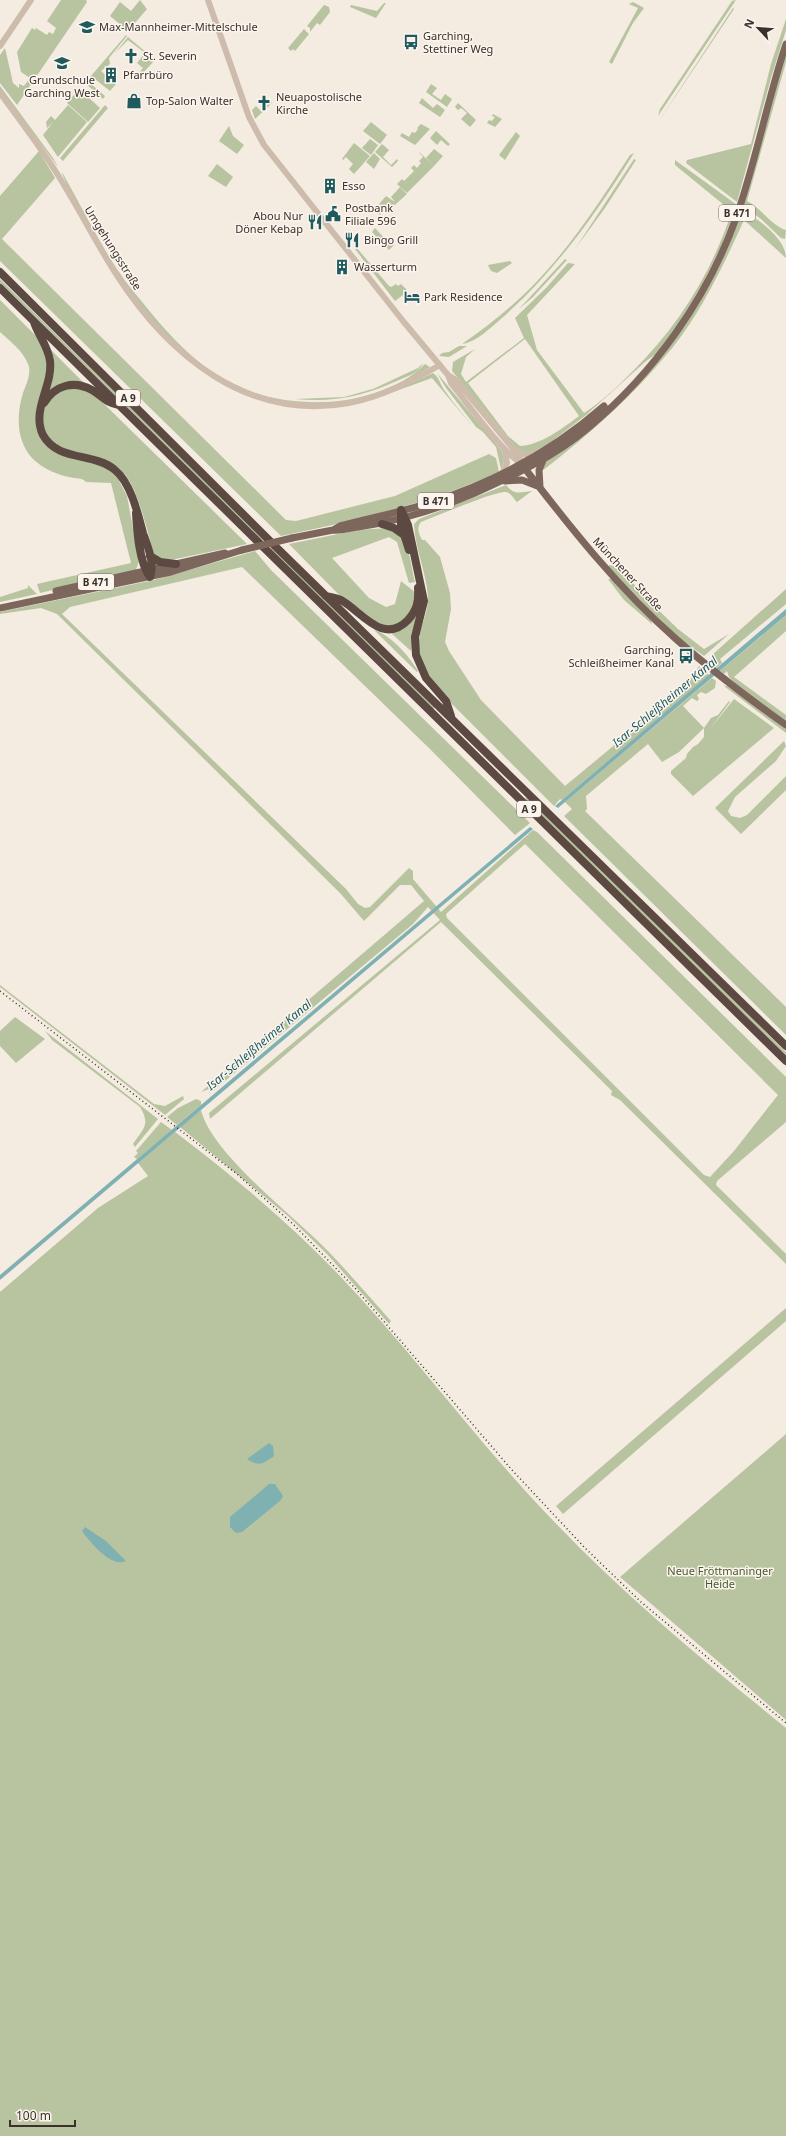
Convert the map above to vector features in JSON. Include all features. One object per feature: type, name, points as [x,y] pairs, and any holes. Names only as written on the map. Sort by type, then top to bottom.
[{"type":"highway","name":"A 9","points":[[0,272],[326,596],[786,1046]]},
{"type":"highway","name":"A 9","points":[[0,288],[786,1061]]},
{"type":"highway","points":[[34,321],[37,334],[48,352],[50,361],[49,376],[40,409],[40,427],[48,442],[67,454],[97,460],[115,470],[126,482],[150,556],[149,573]]},
{"type":"highway","points":[[40,409],[52,392],[65,385],[73,384],[93,391],[107,403],[119,405]]},
{"type":"highway","points":[[401,510],[424,601],[415,637],[416,655],[426,678],[446,701],[452,718]]},
{"type":"highway","points":[[136,513],[137,533],[149,573]]},
{"type":"highway","points":[[326,596],[341,599],[366,621],[376,626],[393,628],[406,622],[414,611],[419,598],[416,579],[404,535],[403,518]]},
{"type":"highway","points":[[382,524],[399,530],[404,535]]},
{"type":"highway","points":[[150,556],[160,562],[176,564]]},
{"type":"main road","name":"B 471","points":[[333,530],[340,531],[382,524],[441,507],[524,466],[543,455],[591,418],[650,364],[691,310],[723,249],[745,190],[786,44]]},
{"type":"main road","points":[[502,477],[522,480],[540,487],[538,470],[543,455]]},
{"type":"main road","name":"Münchener Straße","points":[[524,466],[585,545],[661,625],[709,668],[786,725]]},
{"type":"main road","name":"B 471","points":[[0,608],[48,595],[149,573],[195,566],[229,553],[333,530],[340,526],[431,502],[502,477]]},
{"type":"main road","name":"B 471","points":[[149,573],[176,564],[219,553],[229,553]]},
{"type":"main road","name":"B 471","points":[[0,604],[37,598]]},
{"type":"street","points":[[0,46],[31,0]]},
{"type":"street","points":[[208,0],[249,117],[264,145],[403,321],[448,375],[451,383],[514,460],[524,466]]},
{"type":"street","name":"Umgehungsstraße","points":[[0,94],[57,173],[116,274],[134,300],[164,337],[183,355],[216,379],[234,388],[271,401],[307,405],[335,405],[365,399],[380,394],[409,382],[440,365]]},
{"type":"street","points":[[448,375],[456,380],[515,451],[524,466]]},
{"type":"street","points":[[502,477],[507,463],[504,448]]},
{"type":"street","points":[[515,451],[526,455],[543,455]]},
{"type":"green space","points":[[61,0],[86,0],[87,2],[17,105],[0,83],[0,55],[5,48],[13,83],[19,88],[19,84],[24,86],[30,78],[21,72],[17,52],[32,28],[35,30],[36,28],[47,35],[49,32],[53,34],[56,28],[47,21]]},
{"type":"green space","points":[[140,0],[147,9],[128,31],[110,16],[120,2],[131,11]]},
{"type":"green space","points":[[736,0],[658,116],[660,109],[732,1]]},
{"type":"green space","points":[[633,2],[644,8],[633,23],[612,64],[609,62],[638,8],[629,4]]},
{"type":"green space","points":[[384,3],[386,3],[376,18],[350,7],[351,5],[377,11]]},
{"type":"green space","points":[[324,5],[329,7],[330,12],[320,25],[317,23],[310,32],[310,28],[307,26]]},
{"type":"green space","points":[[733,8],[734,9],[655,127]]},
{"type":"green space","points":[[786,19],[786,30],[771,78],[737,202],[686,163],[687,160],[751,144],[771,64]]},
{"type":"green space","points":[[304,29],[309,34],[295,51],[293,49],[291,51],[288,48]]},
{"type":"green space","points":[[126,35],[127,36],[109,58],[110,64],[101,71],[116,84],[110,91],[95,79],[91,84],[105,96],[103,99],[85,83]]},
{"type":"green space","points":[[128,37],[155,60],[140,76],[138,74],[143,68],[137,63],[145,53],[128,40],[115,53]]},
{"type":"green space","points":[[786,51],[786,62],[747,201],[776,225],[786,230],[785,239],[781,238],[761,219],[743,206]]},
{"type":"green space","points":[[431,84],[437,88],[432,94],[441,100],[445,94],[452,99],[447,107],[426,92]]},
{"type":"green space","points":[[0,86],[53,158],[58,167],[0,90]]},
{"type":"green space","points":[[79,89],[84,94],[86,92],[89,95],[88,97],[100,108],[88,122],[67,103]]},
{"type":"green space","points":[[422,98],[433,108],[437,104],[445,110],[440,117],[419,103]]},
{"type":"green space","points":[[271,102],[272,103],[255,119],[252,110],[256,106],[261,111]]},
{"type":"green space","points":[[458,103],[476,120],[470,127],[461,119],[467,113],[461,108],[458,110],[455,107]]},
{"type":"green space","points":[[68,105],[87,122],[58,157],[43,135],[53,122],[47,128],[46,122],[51,116],[55,120]]},
{"type":"green space","points":[[105,105],[108,108],[63,161],[60,158]]},
{"type":"green space","points":[[493,114],[502,119],[495,127],[487,123],[489,120],[492,121],[495,117],[492,116]]},
{"type":"green space","points":[[371,122],[387,135],[380,144],[363,131]]},
{"type":"green space","points":[[421,124],[430,129],[415,145],[400,136],[402,133],[409,137],[412,132],[415,133]]},
{"type":"green space","points":[[229,126],[233,136],[244,145],[237,154],[219,141]]},
{"type":"green space","points":[[436,131],[450,144],[448,146],[441,140],[437,145],[430,138]]},
{"type":"green space","points":[[516,132],[520,136],[505,160],[499,155]]},
{"type":"green space","points":[[370,139],[378,145],[371,155],[362,148]]},
{"type":"green space","points":[[354,143],[370,156],[354,174],[349,169],[353,164],[346,157],[343,160],[342,159]]},
{"type":"green space","points":[[382,144],[389,150],[383,157],[391,165],[397,159],[398,161],[392,167],[375,152]]},
{"type":"green space","points":[[434,149],[443,156],[434,166],[426,158]]},
{"type":"green space","points":[[39,151],[55,178],[2,239],[286,520],[296,521],[395,496],[489,454],[496,458],[499,472],[446,493],[392,510],[281,536],[0,261],[0,196]]},
{"type":"green space","points":[[418,151],[434,166],[407,193],[397,184],[402,179],[404,181],[414,171],[411,168],[414,165],[417,168],[421,163],[419,161],[423,157]]},
{"type":"green space","points":[[374,153],[380,159],[374,169],[366,162]]},
{"type":"green space","points":[[634,153],[590,220],[558,261],[502,318],[478,338],[462,344],[490,324],[515,303],[557,259],[576,235],[630,155]]},
{"type":"green space","points":[[634,159],[636,160],[605,208],[575,249]]},
{"type":"green space","points":[[675,160],[737,205],[720,249],[702,285],[664,348],[645,362],[585,416],[551,442],[536,451],[528,453],[516,448],[452,371],[453,362],[475,349],[466,357],[461,374],[466,382],[524,338],[515,318],[547,287],[568,263],[575,264],[527,315],[537,350],[584,413],[609,394],[649,355],[691,299],[703,279],[723,237],[731,214],[724,205],[675,165]],"holes":[[[525,339],[579,416],[559,431],[544,439],[536,443],[520,446],[508,436],[468,383]]]},
{"type":"green space","points":[[217,164],[233,177],[226,187],[208,176]]},
{"type":"green space","points":[[62,172],[97,236],[129,286],[162,325],[200,363],[221,377],[243,388],[235,385],[206,369],[180,349],[157,326],[117,273],[72,195]]},
{"type":"green space","points":[[400,187],[407,194],[387,212],[385,210],[380,215],[369,203],[378,210],[382,207],[379,204],[386,196],[395,202],[391,197]]},
{"type":"green space","points":[[742,209],[763,224],[776,236],[785,251],[786,258],[744,220],[721,270],[694,317],[673,347],[643,381],[611,413],[542,471],[543,462],[585,432],[675,338]]},
{"type":"green space","points":[[375,228],[386,240],[389,238],[394,245],[389,250],[372,232]]},
{"type":"green space","points":[[356,247],[389,286],[391,287],[396,284],[398,286],[401,284],[408,291],[395,301],[355,249]]},
{"type":"green space","points":[[565,259],[567,260],[533,297],[519,309]]},
{"type":"green space","points":[[510,261],[512,263],[497,273],[491,271],[488,265]]},
{"type":"green space","points":[[0,279],[265,540],[262,541],[0,283]]},
{"type":"green space","points":[[0,300],[35,335],[43,346],[48,369],[43,392],[43,439],[103,466],[116,475],[127,496],[139,561],[136,570],[40,593],[37,584],[131,563],[111,483],[86,482],[81,479],[63,476],[52,472],[36,462],[24,446],[21,439],[19,416],[21,401],[29,375],[29,368],[26,359],[20,351],[0,332]]},
{"type":"green space","points":[[459,346],[467,346],[449,357],[439,356],[442,353],[449,352]]},
{"type":"green space","points":[[51,350],[84,383],[47,395]]},
{"type":"green space","points":[[423,363],[416,372],[409,376],[386,386],[361,394],[335,399],[322,400],[295,399],[344,397],[373,389],[418,368]]},
{"type":"green space","points":[[425,364],[430,367],[404,382],[386,390],[359,400],[336,404],[299,403],[265,397],[245,389],[268,397],[295,401],[339,401],[379,392],[404,380]]},
{"type":"green space","points":[[433,373],[448,396],[473,427],[432,378],[385,395]]},
{"type":"green space","points":[[437,373],[502,451],[504,462],[501,469],[496,447],[483,432],[476,427],[446,388]]},
{"type":"green space","points":[[82,387],[96,396],[247,544],[166,561],[155,557],[135,492],[124,473],[105,459],[66,449],[58,445],[46,433],[43,423],[43,414],[45,407],[50,400],[62,390]]},
{"type":"green space","points":[[506,485],[515,492],[532,491],[517,502],[506,492],[479,499],[421,522],[418,531],[422,540],[425,540],[440,557],[450,593],[451,609],[445,642],[449,651],[481,700],[565,786],[687,685],[699,666],[709,675],[562,800],[560,799],[554,806],[441,693],[428,675],[420,655],[419,641],[427,608],[428,596],[416,542],[414,524],[419,519]]},
{"type":"green space","points":[[387,528],[395,531],[405,542],[415,582],[409,583],[397,542],[389,537],[332,558],[369,598],[386,607],[395,604],[401,581],[416,593],[411,613],[397,625],[384,626],[350,606],[289,544],[358,530]]},
{"type":"green space","points":[[273,547],[436,707],[433,709],[269,548]]},
{"type":"green space","points":[[255,551],[271,570],[530,823],[515,835],[430,749],[242,567],[70,607],[62,614],[346,889],[358,904],[365,908],[370,907],[409,868],[413,871],[413,879],[441,912],[533,830],[537,832],[786,1077],[786,1122],[717,1181],[716,1185],[786,1254],[786,1264],[620,1100],[611,1095],[612,1091],[441,922],[210,1119],[209,1113],[440,920],[428,907],[413,924],[214,1090],[209,1093],[209,1089],[201,1092],[424,901],[411,885],[400,885],[364,921],[341,894],[57,614],[41,608],[0,614],[0,612],[154,580]],"holes":[[[525,844],[778,1095],[734,1151],[710,1177],[704,1175],[447,918],[446,914]]]},
{"type":"green space","points":[[610,565],[620,568],[647,599],[678,629],[704,649],[729,634],[704,656],[683,641],[662,622],[608,567]]},
{"type":"green space","points":[[608,579],[612,579],[651,620],[652,624],[624,600]]},
{"type":"green space","points":[[28,585],[37,594],[0,602],[0,597],[28,588]]},
{"type":"green space","points":[[786,589],[786,604],[720,659],[722,663],[716,668],[710,663],[712,655]]},
{"type":"green space","points":[[419,608],[411,651],[391,633]]},
{"type":"green space","points":[[786,615],[786,631],[734,677],[786,715],[786,721],[742,690],[729,677],[727,671],[724,674],[720,671]]},
{"type":"green space","points":[[374,630],[387,636],[393,641],[410,659],[418,671],[417,672]]},
{"type":"green space","points":[[712,678],[716,681],[715,688],[706,694],[701,692],[697,695],[699,699],[697,701],[692,698],[683,706],[704,728],[679,752],[662,762],[648,744],[586,796],[587,809],[585,811],[786,1007],[786,1035],[564,816],[572,809],[565,802]]},
{"type":"green space","points":[[724,686],[727,686],[786,728],[786,733]]},
{"type":"green space","points":[[734,699],[774,728],[693,796],[671,774],[671,771],[686,758],[687,754],[693,747],[704,737],[704,728],[711,718],[718,715],[729,701],[730,702],[711,728]]},
{"type":"green space","points":[[784,741],[786,746],[776,761],[735,797],[728,811],[731,816],[740,818],[747,815],[786,776],[786,790],[741,834],[715,808]]},
{"type":"green space","points":[[527,797],[786,1052],[786,1056],[525,799]]},
{"type":"green space","points":[[0,985],[154,1104],[165,1106],[183,1096],[184,1099],[165,1115],[0,987]]},
{"type":"green space","points":[[15,1017],[45,1039],[16,1063],[0,1046],[0,1031]]},
{"type":"green space","points":[[45,1031],[158,1119],[135,1147],[133,1144],[143,1130],[145,1123],[145,1118],[140,1107],[52,1040]]},
{"type":"green space","points":[[196,1099],[201,1101],[201,1105],[177,1125],[167,1117],[178,1108]]},
{"type":"green space","points":[[201,1110],[208,1127],[237,1165],[328,1251],[391,1321],[389,1324],[327,1254],[288,1216],[180,1127]]},
{"type":"green space","points":[[161,1122],[172,1130],[137,1159],[134,1157],[138,1153],[136,1151]]},
{"type":"green space","points":[[175,1132],[259,1199],[299,1235],[337,1273],[389,1331],[516,1481],[571,1540],[630,1596],[786,1728],[786,2136],[0,2136],[0,1292],[98,1208],[148,1176],[138,1163]]},
{"type":"green space","points":[[786,1308],[786,1321],[563,1514],[556,1506]]},
{"type":"green space","name":"Neue Fröttmaninger Heide","points":[[786,1434],[786,1720],[620,1577]]},
{"type":"water","points":[[786,609],[786,615],[558,808],[555,806]]},
{"type":"water","points":[[530,827],[533,829],[0,1280],[0,1275]]},
{"type":"water","points":[[269,1443],[273,1446],[274,1456],[261,1464],[247,1459]]},
{"type":"water","points":[[269,1484],[275,1484],[283,1496],[281,1500],[242,1532],[236,1533],[230,1527],[230,1517]]},
{"type":"water","points":[[85,1527],[106,1541],[126,1561],[114,1561],[101,1553],[82,1531]]},
{"type":"railway","points":[[0,991],[237,1174],[293,1224],[355,1288],[512,1470],[585,1548],[641,1602],[786,1723]]},
{"type":"place","name":"Max-Mannheimer-Mittelschule","points":[[87,27]]},
{"type":"place","name":"Garching, Stettiner Weg","points":[[411,42]]},
{"type":"place","name":"St. Severin","points":[[131,56]]},
{"type":"place","name":"Grundschule Garching West","points":[[62,63]]},
{"type":"place","name":"Pfarrbüro","points":[[111,75]]},
{"type":"place","name":"Top-Salon Walter","points":[[134,101]]},
{"type":"place","name":"Neuapostolische Kirche","points":[[264,103]]},
{"type":"place","name":"Esso","points":[[330,186]]},
{"type":"place","name":"Postbank Filiale 596","points":[[333,214]]},
{"type":"place","name":"Abou Nur Döner Kebap","points":[[315,222]]},
{"type":"place","name":"Bingo Grill","points":[[352,240]]},
{"type":"place","name":"Wasserturm","points":[[342,267]]},
{"type":"place","name":"Park Residence","points":[[412,297]]},
{"type":"place","name":"Garching, Schleißheimer Kanal","points":[[686,656]]},
{"type":"water label","name":"Isar-Schleißheimer Kanal","points":[[665,702]]},
{"type":"water label","name":"Isar-Schleißheimer Kanal","points":[[259,1045]]}]
